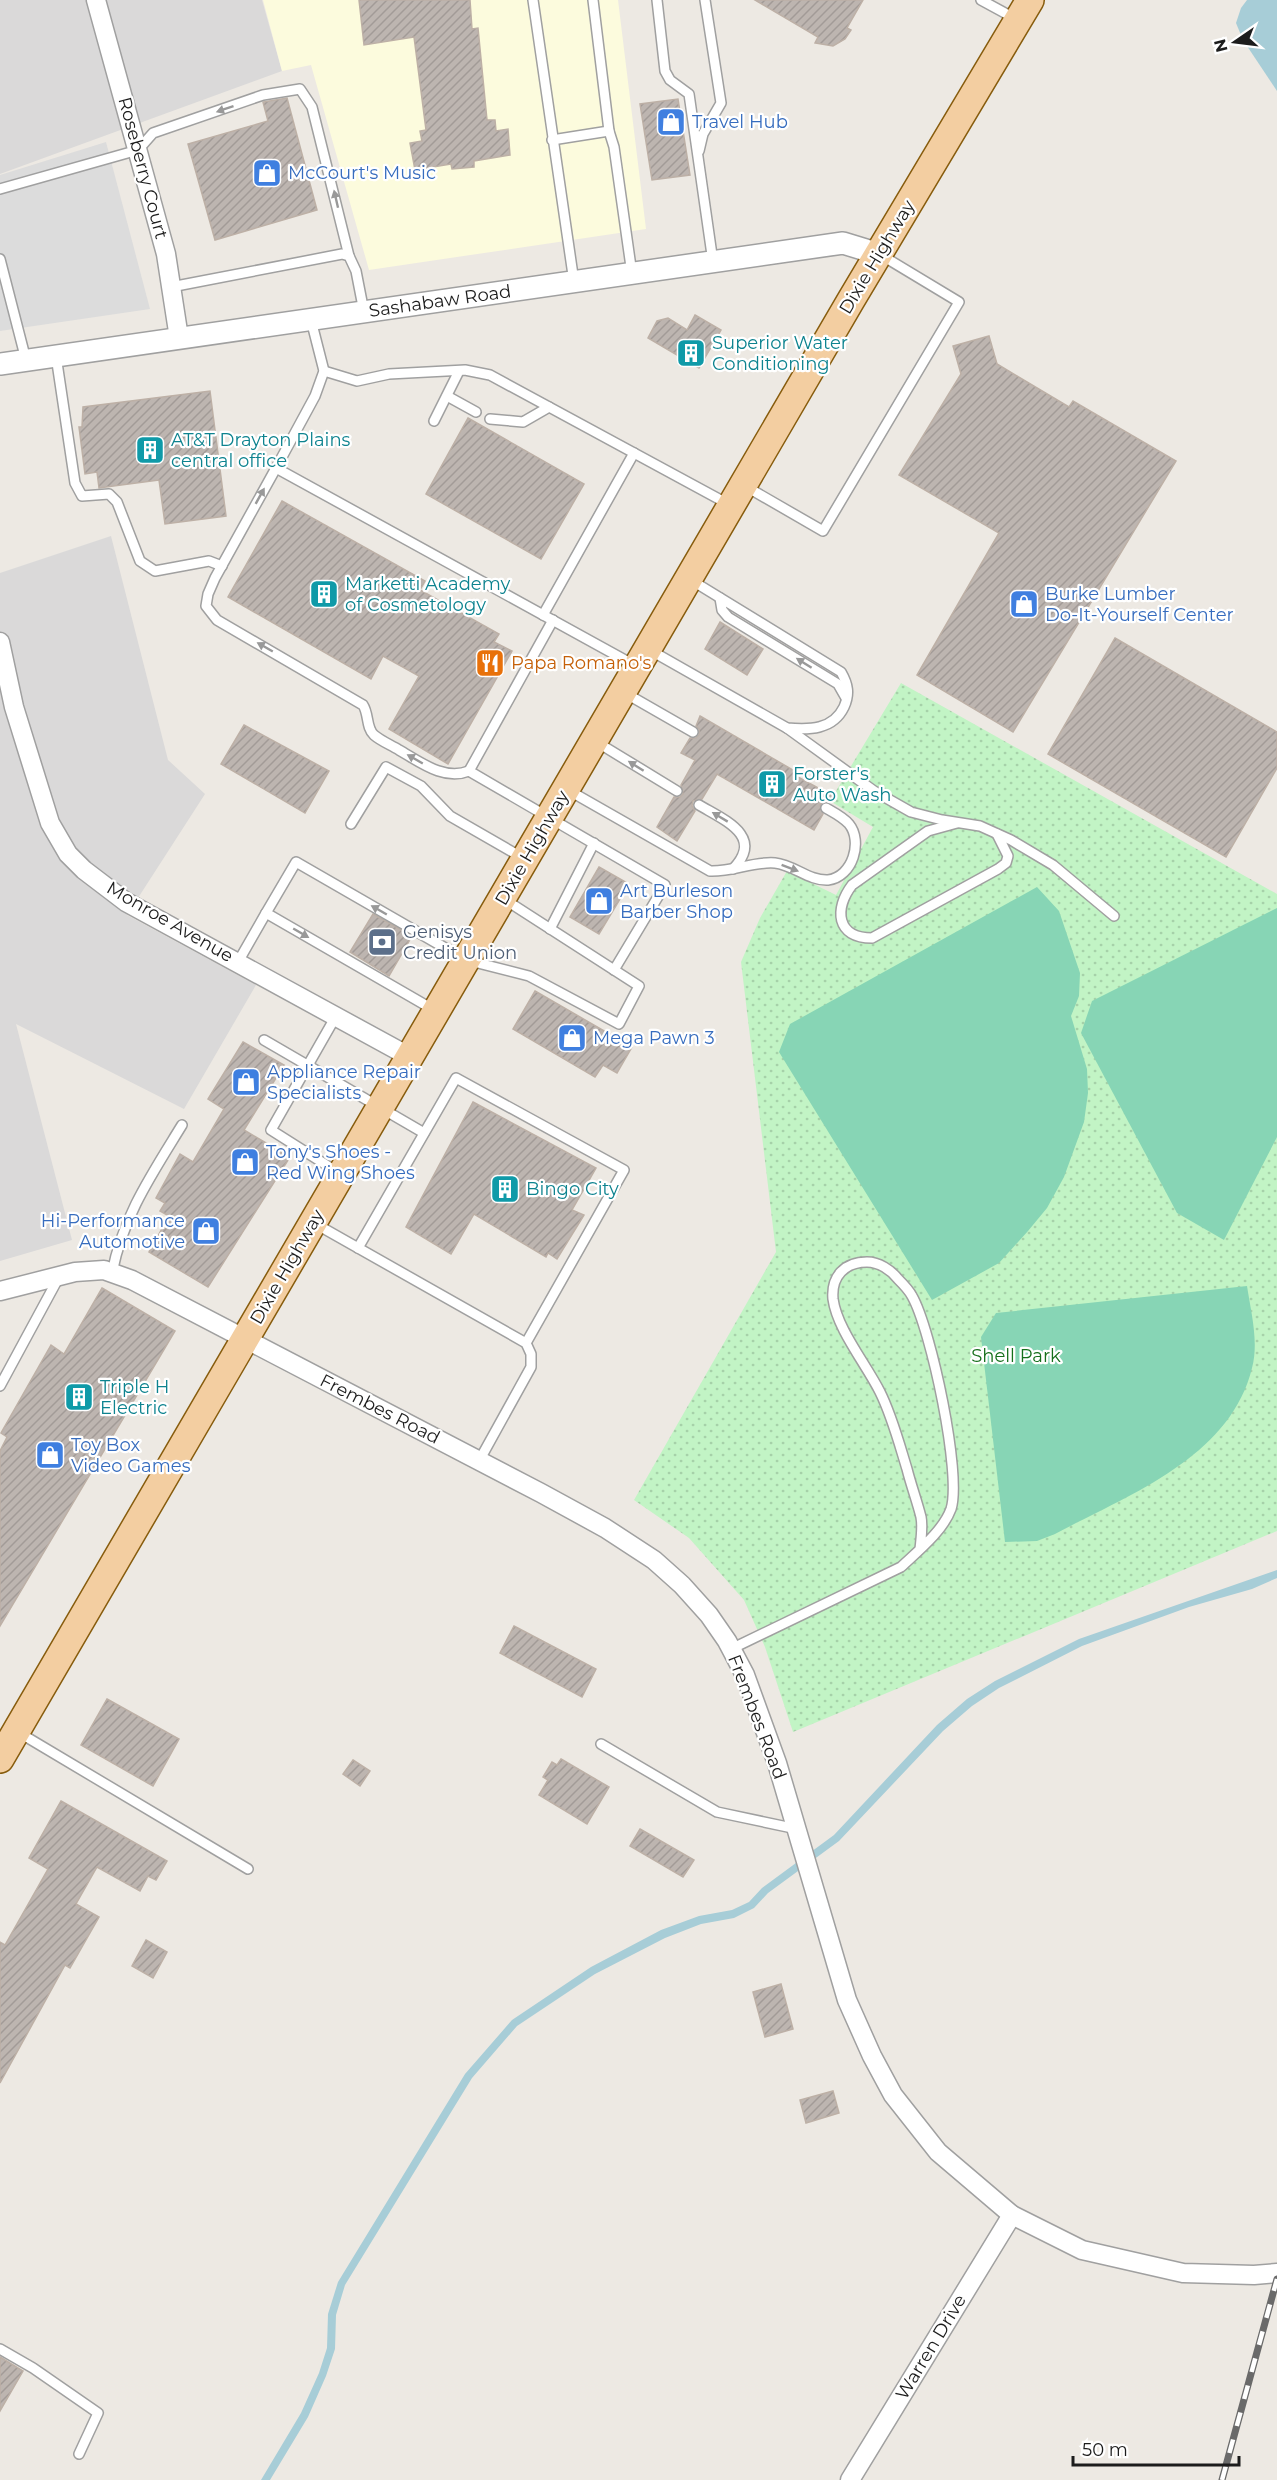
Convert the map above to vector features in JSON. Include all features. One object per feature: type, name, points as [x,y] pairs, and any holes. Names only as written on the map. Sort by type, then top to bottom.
[{"type":"main road","name":"Dixie Highway","points":[[0,1759],[737,495],[1024,10]]},
{"type":"street","name":"Roseberry Court","points":[[96,0],[166,254],[180,338]]},
{"type":"street","name":"Sashabaw Road","points":[[0,364],[843,243],[879,254]]},
{"type":"street","name":"Monroe Avenue","points":[[0,642],[14,707],[39,789],[50,823],[68,854],[84,870],[126,902],[410,1057]]},
{"type":"street","name":"Frembes Road","points":[[0,1291],[60,1275],[94,1271],[112,1273],[132,1280],[605,1528],[654,1560],[709,1615],[731,1649],[744,1675],[777,1763],[848,2000],[872,2056],[893,2095],[938,2152],[1012,2215],[1082,2250],[1183,2273],[1254,2276],[1277,2273]]},
{"type":"street","name":"Warren Drive","points":[[850,2480],[1012,2215]]},
{"type":"lane","points":[[533,0],[574,282]]},
{"type":"lane","points":[[593,0],[609,131],[614,147],[632,274]]},
{"type":"lane","points":[[657,0],[665,70],[670,80],[688,94],[713,262]]},
{"type":"lane","points":[[697,156],[703,134],[721,104],[705,0]]},
{"type":"lane","points":[[981,0],[1024,10]]},
{"type":"lane","points":[[0,189],[138,150],[153,133],[263,96],[300,89],[312,107],[348,256],[356,271],[364,312]]},
{"type":"lane","points":[[552,140],[609,131]]},
{"type":"lane","points":[[324,371],[357,381],[389,374],[459,371],[490,375],[634,453],[823,531],[959,302],[879,254]]},
{"type":"lane","points":[[171,287],[330,256],[348,256]]},
{"type":"lane","points":[[0,259],[26,360]]},
{"type":"lane","points":[[311,320],[324,371],[315,396],[207,594],[207,606],[217,620],[363,705],[367,711],[367,722],[373,735],[438,772],[460,775],[469,771],[553,620]]},
{"type":"lane","points":[[56,356],[75,483],[82,496],[110,494],[117,502],[140,561],[155,571],[209,561],[222,566]]},
{"type":"lane","points":[[434,421],[459,371]]},
{"type":"lane","points":[[447,396],[476,412]]},
{"type":"lane","points":[[490,419],[523,422],[549,407]]},
{"type":"lane","points":[[543,615],[634,453]]},
{"type":"lane","points":[[276,468],[543,615],[643,658],[787,728],[874,791],[911,812],[980,826],[997,834],[1053,865],[1114,916]]},
{"type":"lane","points":[[689,579],[841,672],[847,683],[847,700],[834,722],[805,730],[787,728]]},
{"type":"lane","points":[[623,691],[693,732]]},
{"type":"lane","points":[[594,740],[677,791]]},
{"type":"lane","points":[[351,824],[386,766],[421,786],[450,816],[525,859]]},
{"type":"lane","points":[[469,771],[665,885],[614,970]]},
{"type":"lane","points":[[566,789],[710,871],[772,863],[787,865],[818,878],[829,880],[837,876],[853,860],[856,841],[849,823],[826,808]]},
{"type":"lane","points":[[699,804],[736,827],[744,838],[744,854],[733,869]]},
{"type":"lane","points":[[957,823],[928,831],[852,885],[844,895],[840,908],[842,921],[848,933],[860,938],[872,938],[998,869],[1006,863],[1008,856],[997,834]]},
{"type":"lane","points":[[550,929],[594,843]]},
{"type":"lane","points":[[238,962],[296,862],[466,960],[529,976],[619,1024],[639,986],[502,898]]},
{"type":"lane","points":[[266,913],[436,1011]]},
{"type":"lane","points":[[336,1016],[271,1130],[341,1174]]},
{"type":"lane","points":[[264,1040],[424,1133]]},
{"type":"lane","points":[[358,1248],[456,1078],[624,1170],[525,1343]]},
{"type":"lane","points":[[112,1273],[117,1248],[134,1204],[182,1125]]},
{"type":"lane","points":[[313,1222],[525,1343],[531,1354],[531,1367],[479,1461]]},
{"type":"lane","points":[[731,1649],[901,1567],[920,1549],[936,1531],[950,1510],[954,1490],[940,1382],[922,1320],[912,1296],[891,1270],[870,1262],[854,1263],[842,1269],[834,1281],[833,1298],[837,1316],[881,1393],[895,1430],[921,1519],[920,1549]]},
{"type":"lane","points":[[0,1386],[60,1275]]},
{"type":"lane","points":[[16,1731],[248,1869]]},
{"type":"lane","points":[[602,1744],[717,1812],[797,1829]]},
{"type":"lane","points":[[0,2349],[33,2367],[98,2413],[79,2454]]},
{"type":"shaded area","points":[[0,0],[262,0],[282,71],[0,174]]},
{"type":"shaded area","points":[[263,0],[618,0],[646,229],[369,270],[311,65],[282,71]]},
{"type":"shaded area","points":[[106,142],[150,309],[0,331],[0,175]]},
{"type":"shaded area","points":[[111,536],[168,760],[205,794],[127,915],[256,985],[184,1109],[16,1024],[72,1240],[0,1261],[0,573]]},
{"type":"green space","name":"Shell Park","points":[[901,683],[1277,894],[1277,1531],[793,1732],[765,1647],[744,1600],[689,1538],[634,1500],[776,1252],[741,962],[760,918],[787,871],[836,895],[873,827],[830,801]]},
{"type":"green space","points":[[1037,887],[1059,911],[1080,973],[1079,996],[1071,1016],[1087,1069],[1088,1093],[1084,1122],[1064,1177],[1047,1208],[1028,1231],[999,1263],[932,1300],[779,1052],[790,1024]]},
{"type":"green space","points":[[1277,908],[1277,1137],[1224,1240],[1177,1213],[1081,1033],[1092,1001]]},
{"type":"green space","points":[[1247,1286],[1254,1327],[1254,1358],[1240,1399],[1222,1426],[1199,1450],[1144,1488],[1037,1541],[1005,1542],[981,1337],[996,1313]]},
{"type":"water","points":[[1247,0],[1277,0],[1277,91],[1243,40],[1236,23],[1241,8]]},
{"type":"water","points":[[1277,1570],[1277,1578],[1252,1589],[1189,1607],[1082,1646],[999,1688],[972,1706],[943,1731],[839,1841],[768,1893],[754,1908],[734,1918],[701,1924],[665,1938],[595,1974],[517,2026],[472,2078],[345,2285],[336,2315],[335,2349],[326,2376],[308,2417],[270,2480],[261,2480],[301,2413],[319,2373],[327,2348],[328,2314],[338,2282],[465,2074],[512,2020],[591,1967],[661,1930],[699,1916],[732,1910],[749,1902],[762,1888],[834,1835],[937,1725],[967,1699],[995,1681],[1079,1639]]},
{"type":"building","points":[[359,0],[470,0],[472,29],[478,28],[487,120],[495,120],[496,131],[508,129],[510,155],[474,161],[474,167],[452,169],[451,164],[415,170],[410,143],[422,141],[420,131],[426,130],[414,37],[364,45]]},
{"type":"building","points":[[755,0],[863,0],[847,28],[851,30],[845,39],[833,46],[815,43],[818,37]]},
{"type":"building","points":[[287,98],[317,210],[215,240],[188,144],[268,121],[263,102]]},
{"type":"building","points":[[678,99],[690,175],[652,180],[640,104]]},
{"type":"building","name":"Superior Water Conditioning","points":[[695,315],[721,330],[699,368],[648,338],[657,321],[668,318],[687,330]]},
{"type":"building","name":"Burke Lumber Do-It-Yourself Center","points":[[989,336],[997,364],[1069,407],[1073,401],[1176,461],[1013,732],[917,675],[999,533],[899,475],[961,374],[953,346]]},
{"type":"building","name":"AT&T Drayton Plains central office","points":[[210,391],[226,516],[165,524],[159,480],[99,488],[97,472],[85,474],[79,427],[82,427],[83,407]]},
{"type":"building","points":[[468,418],[584,484],[541,559],[426,494]]},
{"type":"building","points":[[282,501],[425,581],[420,590],[499,634],[494,642],[512,651],[448,764],[389,729],[419,676],[383,656],[371,679],[228,597]]},
{"type":"building","points":[[720,622],[763,649],[747,675],[705,649]]},
{"type":"building","points":[[1115,638],[1277,732],[1277,768],[1226,857],[1048,754]]},
{"type":"building","name":"Forster's Auto Wash","points":[[700,716],[798,773],[796,776],[833,796],[829,802],[823,802],[820,805],[823,814],[814,830],[717,774],[702,799],[693,801],[692,806],[695,811],[677,841],[657,827],[674,797],[680,797],[683,794],[681,785],[695,760],[681,753],[690,738],[696,738],[699,735],[699,729],[696,726]]},
{"type":"building","points":[[244,725],[329,771],[305,813],[221,764]]},
{"type":"building","name":"Art Burleson Barber Shop","points":[[599,867],[629,884],[599,934],[570,917]]},
{"type":"building","name":"Genisys Credit Union","points":[[373,914],[412,936],[389,976],[350,952]]},
{"type":"building","name":"Mega Pawn 3","points":[[535,991],[632,1047],[617,1073],[603,1065],[595,1077],[513,1029]]},
{"type":"building","points":[[243,1042],[284,1065],[244,1130],[290,1157],[208,1287],[149,1252],[169,1216],[160,1211],[165,1203],[156,1198],[180,1154],[193,1162],[224,1109],[208,1099]]},
{"type":"building","name":"Bingo City","points":[[473,1102],[596,1168],[572,1210],[584,1215],[557,1259],[548,1253],[546,1257],[474,1214],[451,1254],[406,1227]]},
{"type":"building","points":[[102,1288],[175,1331],[0,1626],[0,1451],[7,1437],[1,1433],[51,1345],[64,1354]]},
{"type":"building","points":[[514,1626],[596,1669],[582,1697],[500,1653]]},
{"type":"building","points":[[107,1699],[179,1739],[153,1786],[81,1745]]},
{"type":"building","points":[[561,1759],[609,1787],[587,1824],[539,1795],[548,1780],[543,1777],[552,1762],[557,1765]]},
{"type":"building","points":[[353,1760],[370,1771],[360,1786],[343,1774]]},
{"type":"building","points":[[61,1801],[167,1861],[156,1880],[148,1876],[140,1891],[97,1867],[76,1904],[99,1917],[70,1968],[65,1965],[0,2083],[0,1942],[5,1945],[48,1869],[29,1858]]},
{"type":"building","points":[[640,1829],[694,1860],[683,1877],[630,1846]]},
{"type":"building","points":[[146,1940],[167,1952],[153,1978],[132,1966]]},
{"type":"building","points":[[781,1984],[793,2029],[765,2037],[753,1992]]},
{"type":"building","points":[[833,2091],[839,2113],[806,2123],[800,2100]]},
{"type":"building","points":[[0,2357],[23,2371],[0,2411]]},
{"type":"railway","points":[[1222,2480],[1277,2279]]},
{"type":"place","name":"Travel Hub","points":[[671,122]]},
{"type":"place","name":"McCourt's Music","points":[[267,173]]},
{"type":"place","name":"Superior Water Conditioning","points":[[691,353]]},
{"type":"place","name":"AT&T Drayton Plains central office","points":[[150,450]]},
{"type":"place","name":"Marketti Academy of Cosmetology","points":[[324,594]]},
{"type":"place","name":"Burke Lumber Do-It-Yourself Center","points":[[1024,604]]},
{"type":"place","name":"Papa Romano's","points":[[490,663]]},
{"type":"place","name":"Forster's Auto Wash","points":[[772,784]]},
{"type":"place","name":"Art Burleson Barber Shop","points":[[599,901]]},
{"type":"place","name":"Genisys Credit Union","points":[[382,942]]},
{"type":"place","name":"Mega Pawn 3","points":[[572,1038]]},
{"type":"place","name":"Appliance Repair Specialists","points":[[246,1082]]},
{"type":"place","name":"Tony's Shoes - Red Wing Shoes","points":[[245,1162]]},
{"type":"place","name":"Bingo City","points":[[505,1189]]},
{"type":"place","name":"Hi-Performance Automotive","points":[[206,1231]]},
{"type":"place","name":"Triple H Electric","points":[[79,1397]]},
{"type":"place","name":"Toy Box Video Games","points":[[50,1455]]}]
